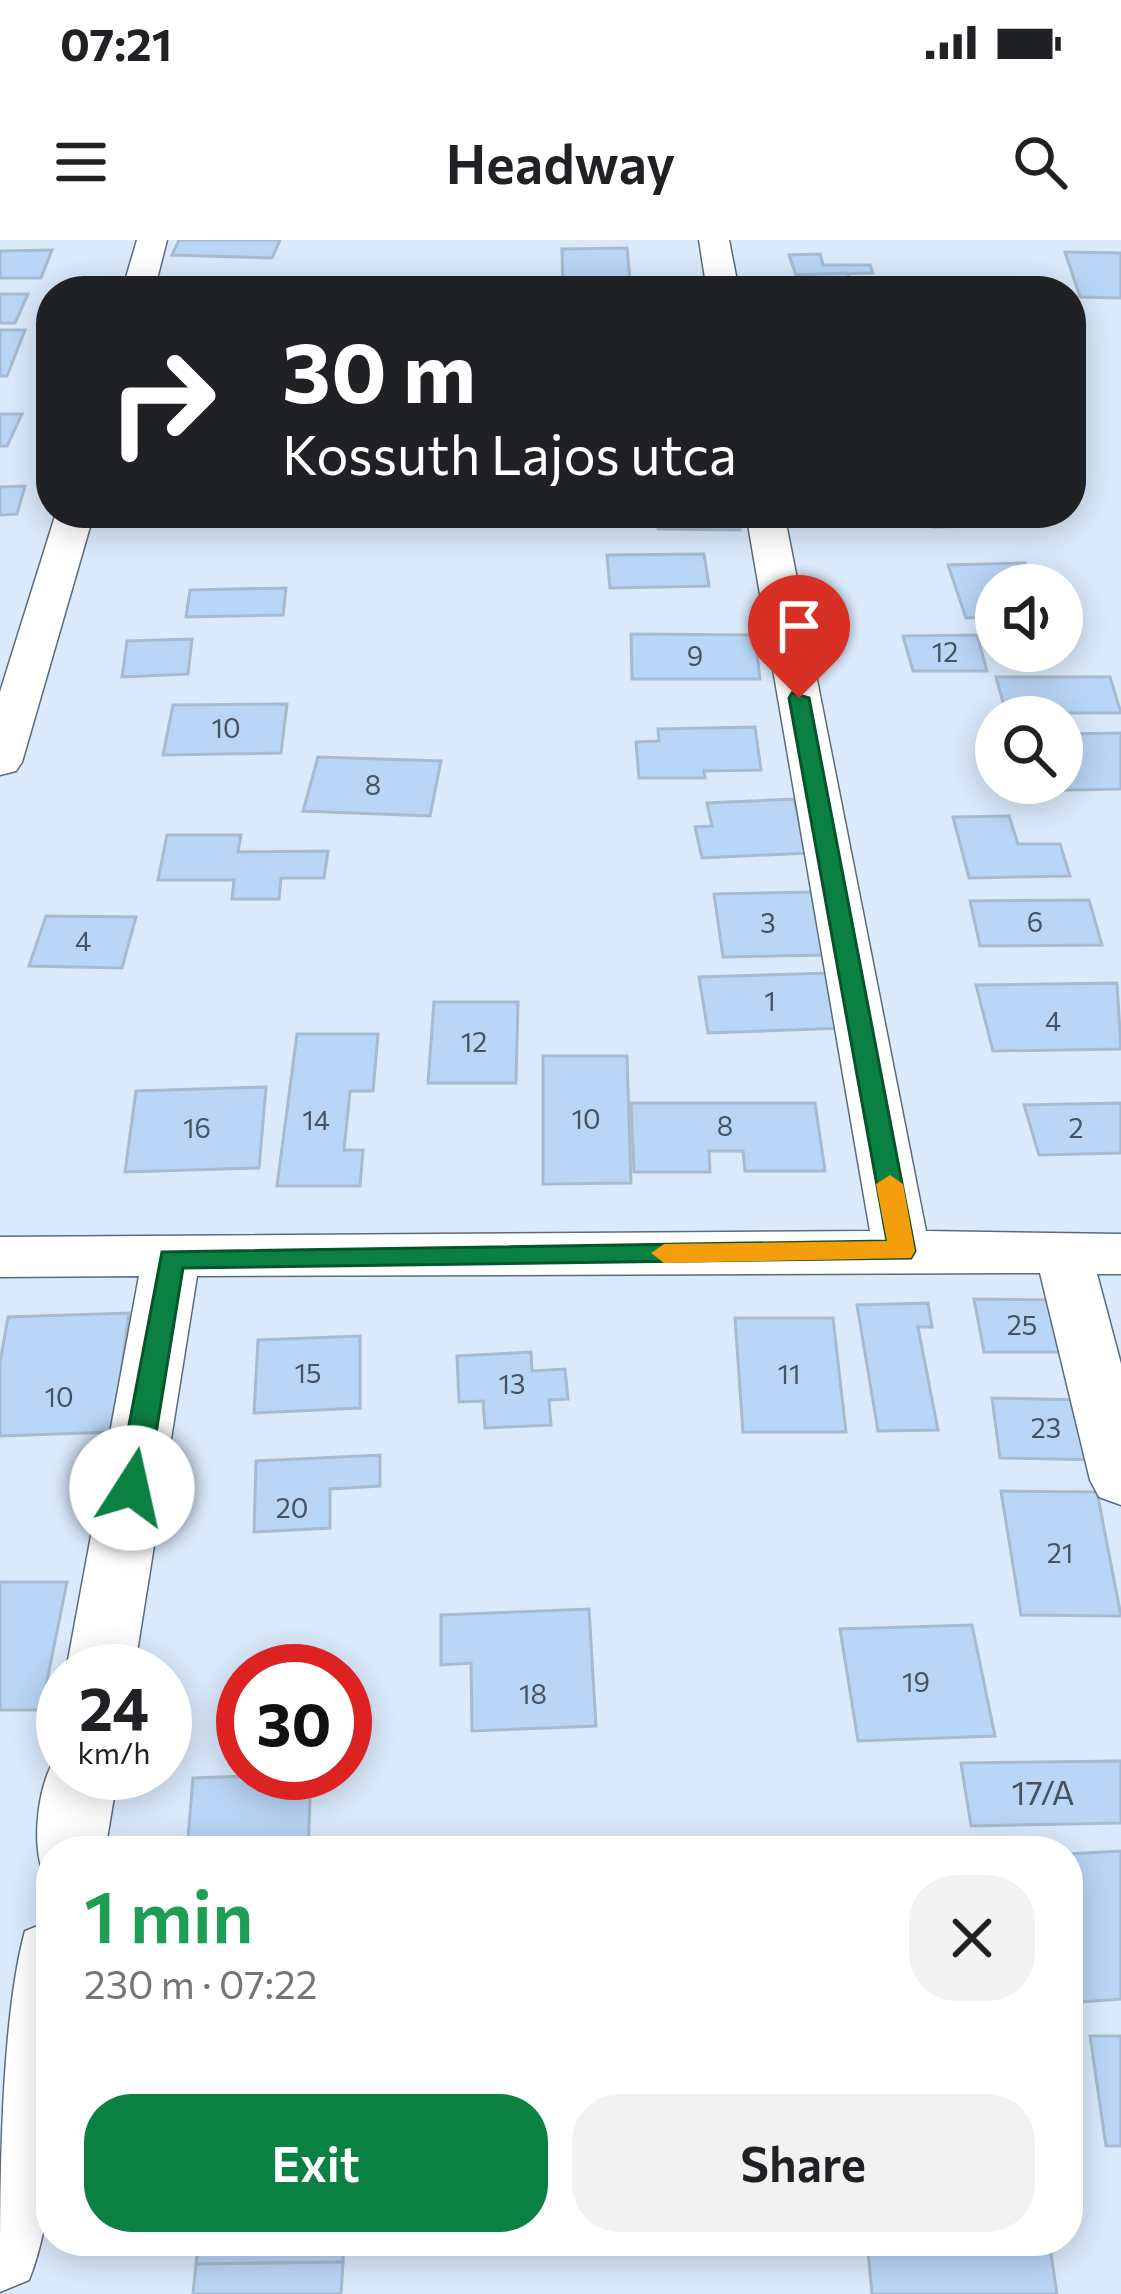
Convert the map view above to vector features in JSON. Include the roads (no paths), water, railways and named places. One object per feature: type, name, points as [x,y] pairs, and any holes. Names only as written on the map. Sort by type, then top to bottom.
[{"type":"street","points":[[142,276],[152,240]]},
{"type":"street","points":[[714,240],[720,276]]},
{"type":"street","points":[[0,761],[70,528]]},
{"type":"street","points":[[768,528],[902,1251]]},
{"type":"street","points":[[0,1257],[1092,1254],[1121,1480]]},
{"type":"street","points":[[105,1644],[171,1259]]},
{"type":"street","points":[[72,1836],[78,1800]]},
{"type":"street","points":[[0,2251],[36,2043]]}]
